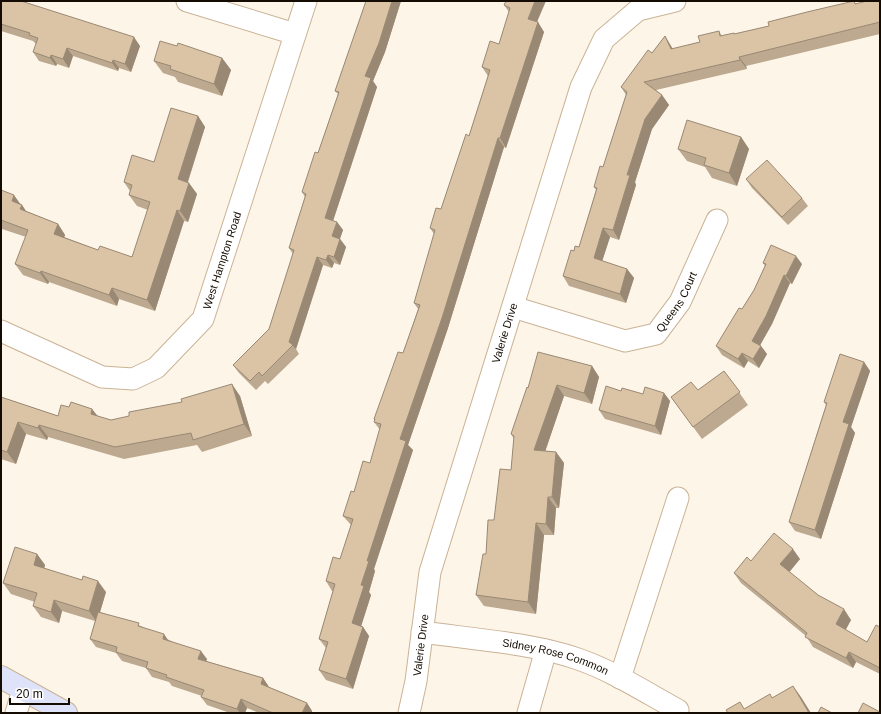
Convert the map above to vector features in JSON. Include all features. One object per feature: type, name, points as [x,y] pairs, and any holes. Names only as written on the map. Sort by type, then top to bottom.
[{"type":"main road","points":[[1,677],[66,713]]},
{"type":"street","points":[[187,1],[295,34]]},
{"type":"street","name":"West Hampton Road","points":[[1,331],[102,377],[133,379],[156,368],[203,319],[306,1]]},
{"type":"street","name":"Valerie Drive","points":[[409,713],[430,572],[581,86],[604,39],[638,10],[675,1]]},
{"type":"street","name":"Queens Court","points":[[513,307],[625,341],[656,334],[680,302],[717,220]]},
{"type":"street","points":[[620,678],[678,498]]},
{"type":"street","name":"Sidney Rose Common","points":[[422,632],[546,650],[578,659],[620,678],[678,710]]},
{"type":"street","points":[[528,713],[546,650]]},
{"type":"street","points":[[16,713],[23,690]]},
{"type":"building","points":[[1,1],[21,1],[134,37],[125,64],[113,60],[112,63],[67,48],[63,59],[51,55],[50,58],[33,52],[38,38],[29,35],[30,33],[1,24]]},
{"type":"building","points":[[366,1],[392,1],[379,43],[365,76],[371,78],[325,218],[337,222],[332,236],[340,239],[334,257],[328,255],[326,260],[317,257],[289,342],[293,345],[262,376],[259,372],[250,381],[233,365],[269,329],[294,250],[289,248],[306,194],[302,192],[315,152],[318,153],[339,92],[335,91]]},
{"type":"building","points":[[506,1],[535,1],[528,19],[538,22],[500,138],[498,138],[442,318],[400,439],[406,441],[367,561],[369,561],[361,585],[364,586],[352,623],[363,627],[346,679],[319,670],[328,642],[319,639],[335,584],[326,581],[333,557],[340,559],[353,519],[343,516],[351,491],[354,492],[363,461],[370,463],[381,424],[374,422],[374,419],[398,352],[403,353],[420,305],[414,303],[435,230],[430,228],[436,208],[441,209],[466,134],[469,136],[490,70],[482,67],[490,41],[499,44],[510,8],[504,5]]},
{"type":"building","points":[[854,1],[855,4],[867,1],[880,1],[880,22],[739,57],[740,60],[644,82],[662,95],[645,119],[627,175],[630,175],[613,230],[603,228],[594,258],[627,269],[620,294],[563,276],[571,250],[574,251],[575,246],[579,247],[597,188],[594,187],[600,166],[603,167],[627,92],[621,87],[648,50],[652,53],[665,36],[671,49],[700,42],[698,36],[719,31],[720,36],[734,34],[769,26],[768,22]]},
{"type":"building","points":[[160,41],[177,46],[178,43],[222,58],[214,84],[170,69],[171,66],[154,61]]},
{"type":"building","points":[[171,108],[198,116],[178,179],[189,183],[180,211],[177,210],[147,300],[112,288],[109,295],[41,271],[40,273],[15,264],[28,230],[1,220],[1,190],[14,195],[12,201],[22,205],[20,209],[58,224],[54,234],[98,250],[100,246],[132,257],[150,202],[129,195],[132,185],[124,182],[132,155],[154,162]]},
{"type":"building","points":[[687,120],[741,137],[729,173],[704,165],[706,158],[678,149]]},
{"type":"building","points":[[767,160],[802,198],[782,217],[746,179]]},
{"type":"building","points":[[771,245],[796,256],[786,276],[784,275],[766,316],[752,341],[761,346],[753,359],[742,353],[738,359],[716,346],[739,308],[742,309],[754,290],[766,264],[763,263]]},
{"type":"building","points":[[538,352],[592,366],[584,393],[557,385],[534,450],[556,452],[552,497],[548,497],[546,524],[536,523],[528,602],[476,595],[483,554],[486,554],[488,520],[494,520],[500,469],[511,470],[514,436],[511,434],[527,387],[528,388]]},
{"type":"building","points":[[840,354],[864,362],[843,422],[849,424],[815,530],[789,522],[827,403],[824,402]]},
{"type":"building","points":[[724,371],[740,392],[693,427],[671,397],[691,382],[698,390]]},
{"type":"building","points":[[232,384],[244,424],[193,440],[191,433],[115,447],[39,425],[38,428],[18,422],[7,452],[1,450],[1,397],[58,416],[61,405],[69,407],[71,402],[92,409],[91,414],[111,420],[129,416],[129,412],[182,402],[181,399]]},
{"type":"building","points":[[606,386],[621,391],[622,388],[643,394],[645,387],[664,393],[655,426],[599,410]]},
{"type":"building","points":[[774,533],[793,549],[780,564],[818,595],[844,609],[836,624],[867,642],[876,625],[880,627],[880,668],[849,652],[846,658],[805,637],[807,633],[734,573],[747,557],[751,561]]},
{"type":"building","points":[[15,547],[37,554],[34,565],[82,580],[83,576],[98,581],[89,611],[54,600],[51,612],[33,606],[37,593],[3,583]]},
{"type":"building","points":[[98,612],[139,623],[138,626],[164,634],[163,639],[201,651],[198,659],[263,678],[261,684],[307,703],[302,713],[273,713],[241,699],[237,709],[201,697],[204,690],[166,677],[167,675],[146,668],[148,662],[116,652],[117,647],[90,639]]},
{"type":"building","points":[[793,686],[809,713],[728,713],[726,710],[740,702],[744,709],[770,694],[772,698]]},
{"type":"building","points":[[863,703],[880,712],[858,713]]},
{"type":"building","points":[[821,707],[832,713],[818,713]]}]
